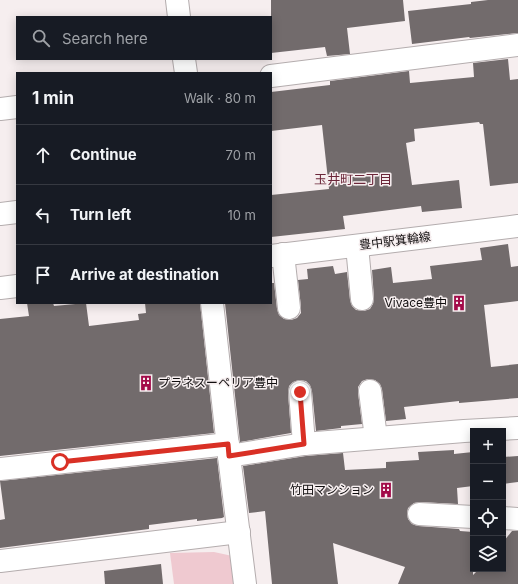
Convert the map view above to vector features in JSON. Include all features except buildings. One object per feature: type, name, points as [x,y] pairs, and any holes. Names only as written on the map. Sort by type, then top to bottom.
[{"type":"street","points":[[177,0],[179,16]]},
{"type":"street","points":[[272,76],[518,45]]},
{"type":"street","points":[[184,60],[186,72]]},
{"type":"street","points":[[0,109],[16,107]]},
{"type":"street","points":[[0,214],[16,212]]},
{"type":"street","name":"豊中駅箕輪線","points":[[277,255],[518,226]]},
{"type":"street","points":[[357,246],[362,299]]},
{"type":"street","points":[[277,255],[289,308]]},
{"type":"street","points":[[0,288],[16,286]]},
{"type":"street","points":[[212,304],[245,584]]},
{"type":"street","points":[[370,391],[376,438]]},
{"type":"street","points":[[300,392],[304,444]]},
{"type":"street","points":[[0,469],[464,431],[518,428]]},
{"type":"street","points":[[419,514],[470,517]]},
{"type":"street","points":[[506,518],[518,518]]},
{"type":"street","points":[[0,561],[239,532]]},
{"type":"shaded area","points":[[214,552],[237,557],[241,584],[174,584],[170,553]]},
{"type":"place","name":"Vivace豊中","points":[[459,303]]},
{"type":"place","name":"プラネスーペリア豊中","points":[[146,383]]},
{"type":"place","name":"竹田マンション","points":[[386,490]]},
{"type":"district","name":"玉井町二丁目","points":[[353,179]]},
{"type":"route","points":[[60,462],[228,444],[229,456],[304,444],[300,392]]}]
